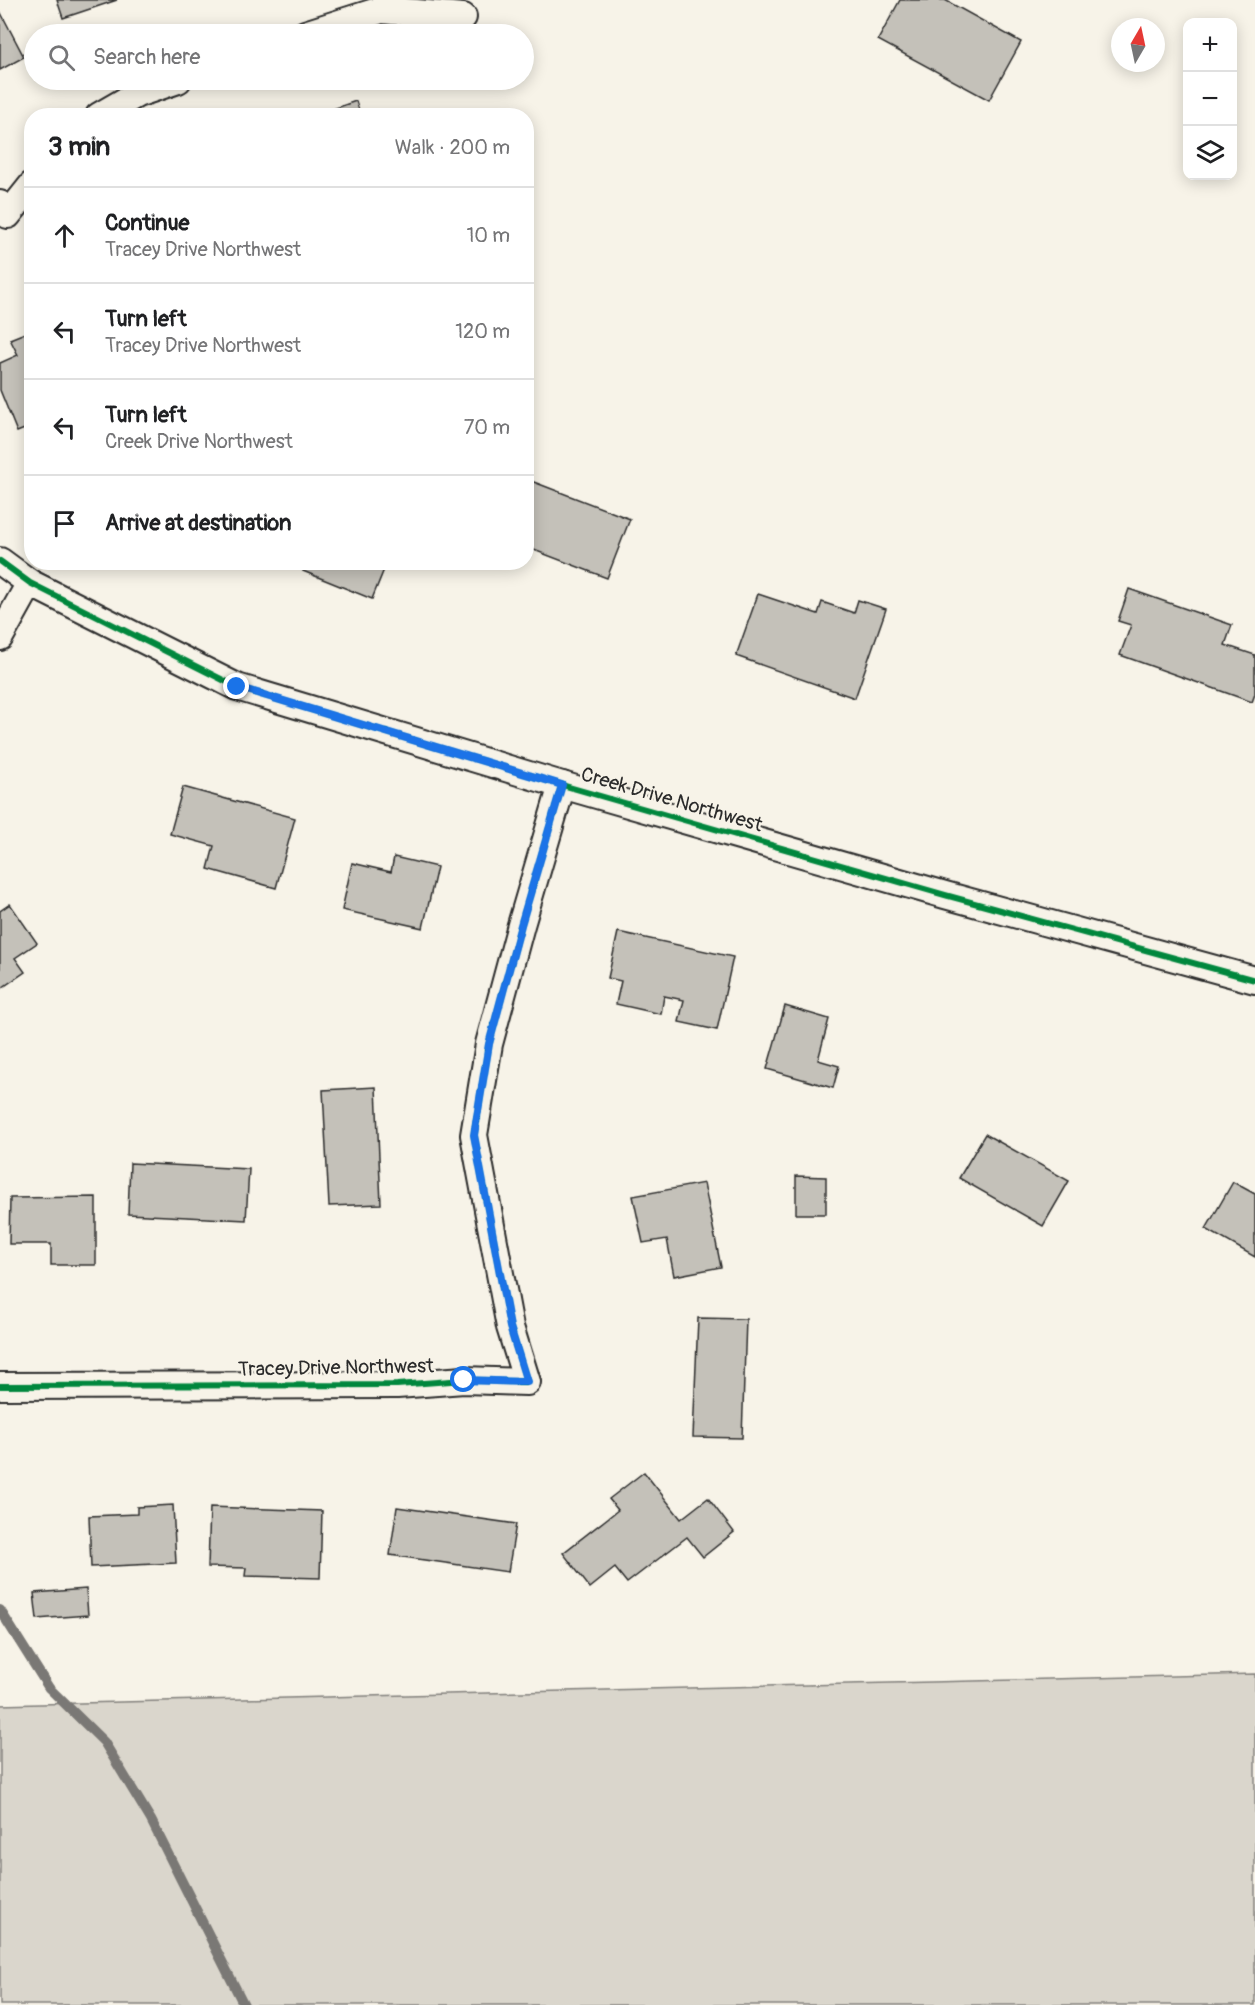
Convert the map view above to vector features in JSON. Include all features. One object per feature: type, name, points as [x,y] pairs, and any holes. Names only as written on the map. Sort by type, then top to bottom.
[{"type":"street","points":[[337,24],[381,10],[464,17]]},
{"type":"street","points":[[113,108],[148,90]]},
{"type":"street","points":[[0,204],[8,215],[24,195]]},
{"type":"street","name":"Creek Drive Northwest","points":[[0,561],[30,583],[237,687],[562,785],[945,895],[1255,980]]},
{"type":"street","points":[[0,637],[30,583]]},
{"type":"street","name":"Tracey Drive Northwest","points":[[0,1386],[397,1385],[464,1380],[527,1382],[510,1327],[474,1135],[489,1044],[562,785]]},
{"type":"shaded area","points":[[1255,1674],[1255,2005],[0,2005],[0,1705]]},
{"type":"building","points":[[57,0],[117,0],[63,18]]},
{"type":"building","points":[[900,0],[945,0],[1021,42],[989,100],[878,40]]},
{"type":"building","points":[[0,11],[24,57],[0,70]]},
{"type":"building","points":[[356,101],[358,108],[336,108]]},
{"type":"building","points":[[24,333],[24,429],[17,432],[0,390],[0,363],[18,355],[10,339]]},
{"type":"building","points":[[534,482],[630,519],[607,578],[534,550]]},
{"type":"building","points":[[303,570],[384,570],[372,599]]},
{"type":"building","points":[[1129,589],[1232,625],[1225,645],[1255,655],[1255,694],[1252,702],[1120,655],[1131,625],[1118,621]]},
{"type":"building","points":[[758,594],[818,614],[822,602],[854,613],[858,600],[886,609],[855,698],[736,656]]},
{"type":"building","points":[[183,787],[295,818],[276,888],[208,869],[214,846],[170,834]]},
{"type":"building","points":[[394,857],[437,867],[423,928],[342,910],[352,863],[391,872]]},
{"type":"building","points":[[10,904],[37,943],[15,958],[25,972],[0,989],[0,911]]},
{"type":"building","points":[[618,932],[733,957],[717,1030],[679,1022],[684,1000],[664,996],[661,1014],[616,1004],[621,981],[608,978]]},
{"type":"building","points":[[785,1006],[829,1019],[818,1060],[839,1066],[833,1088],[767,1069]]},
{"type":"building","points":[[376,1087],[381,1204],[329,1206],[323,1090]]},
{"type":"building","points":[[985,1134],[1069,1181],[1043,1226],[959,1178]]},
{"type":"building","points":[[130,1163],[249,1169],[246,1220],[128,1214]]},
{"type":"building","points":[[796,1176],[826,1177],[826,1214],[796,1214]]},
{"type":"building","points":[[1233,1182],[1255,1194],[1255,1257],[1206,1229]]},
{"type":"building","points":[[704,1183],[721,1267],[674,1276],[667,1239],[643,1243],[633,1196]]},
{"type":"building","points":[[96,1197],[96,1265],[51,1265],[51,1244],[9,1244],[10,1198]]},
{"type":"building","points":[[698,1318],[746,1319],[742,1438],[693,1437]]},
{"type":"building","points":[[644,1472],[681,1519],[708,1498],[734,1532],[703,1557],[687,1537],[627,1583],[615,1568],[590,1588],[563,1553],[618,1510],[609,1499]]},
{"type":"building","points":[[173,1505],[176,1563],[91,1567],[89,1516],[137,1514],[137,1507]]},
{"type":"building","points":[[210,1507],[322,1511],[320,1578],[245,1576],[246,1568],[208,1567]]},
{"type":"building","points":[[397,1507],[516,1524],[508,1572],[390,1555]]},
{"type":"building","points":[[86,1589],[88,1615],[37,1619],[34,1593]]},
{"type":"waterway","points":[[0,1610],[49,1688],[104,1742],[151,1820],[244,2005]]},
{"type":"cycle path","points":[[0,561],[30,583],[237,687],[562,785],[945,895],[1255,980]]},
{"type":"cycle path","points":[[0,1386],[397,1385],[464,1380],[527,1382],[510,1327],[474,1135],[489,1044],[562,785]]},
{"type":"route","points":[[237,687],[562,785],[489,1044],[474,1135],[510,1327],[527,1382],[464,1380]]}]
